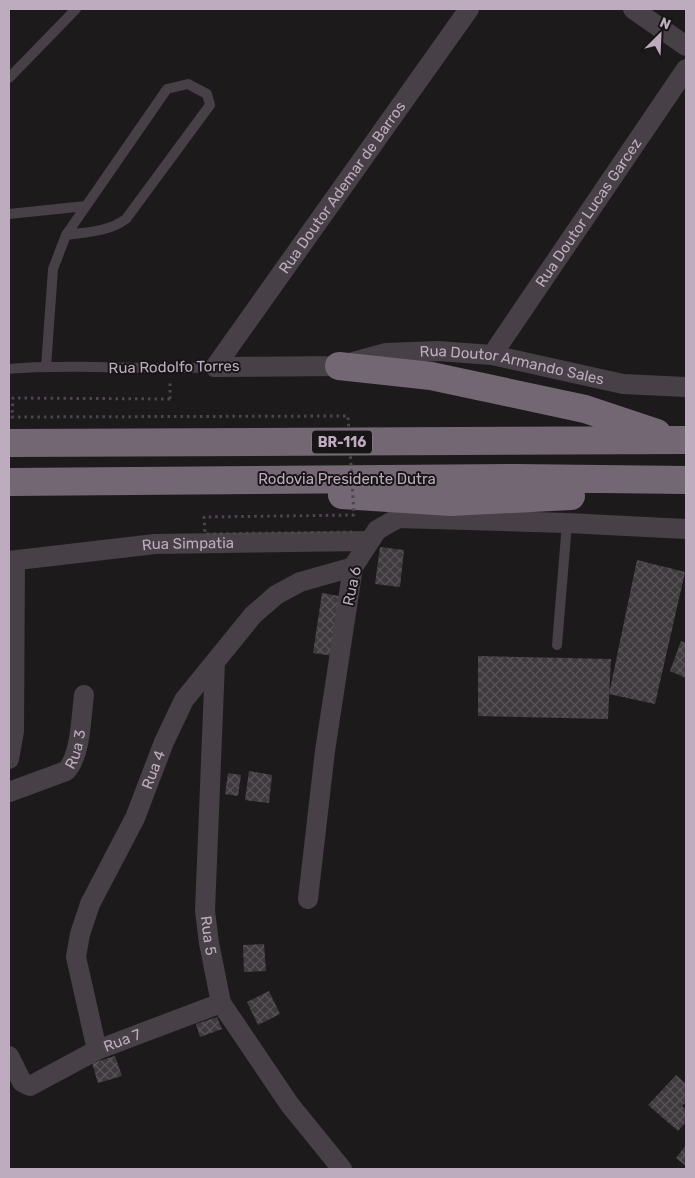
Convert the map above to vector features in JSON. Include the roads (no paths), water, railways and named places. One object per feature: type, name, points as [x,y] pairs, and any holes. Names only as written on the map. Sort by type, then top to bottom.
[{"type":"highway","points":[[339,366],[431,376],[585,409],[680,440]]},
{"type":"highway","name":"BR-116","points":[[9,443],[680,440]]},
{"type":"highway","name":"Rodovia Presidente Dutra","points":[[9,482],[199,479],[516,478],[686,481]]},
{"type":"street","name":"Rua Doutor Ademar de Barros","points":[[215,367],[469,9]]},
{"type":"street","points":[[633,9],[686,46]]},
{"type":"street","name":"Rua Doutor Lucas Garcez","points":[[492,355],[686,69]]},
{"type":"street","name":"Rua Doutor Armando Sales","points":[[339,366],[386,353],[438,350],[492,355],[623,384],[686,387]]},
{"type":"street","name":"Rua Rodolfo Torres","points":[[215,367],[339,366]]},
{"type":"street","name":"Rua 6","points":[[308,899],[325,751],[353,567],[362,536],[398,518],[686,529]]},
{"type":"street","name":"Rua Simpatia","points":[[12,561],[155,544],[362,536]]},
{"type":"street","points":[[9,760],[14,731],[12,561]]},
{"type":"street","name":"Rua 4","points":[[97,1050],[76,957],[80,934],[90,904],[135,818],[164,742],[184,700],[253,616],[276,595],[300,582],[353,567]]},
{"type":"street","name":"Rua 5","points":[[215,662],[205,911],[209,943],[221,1002],[290,1105],[342,1169]]},
{"type":"street","name":"Rua 3","points":[[9,792],[66,771],[70,767],[74,760],[79,739],[84,695]]},
{"type":"street","name":"Rua 7","points":[[9,1056],[22,1082],[30,1086],[97,1050],[221,1002]]},
{"type":"lane","points":[[9,78],[75,9]]},
{"type":"lane","points":[[46,367],[53,269],[66,235],[167,89],[188,84],[207,94],[210,105],[126,219],[116,226],[106,229],[66,235]]},
{"type":"lane","points":[[9,214],[86,206]]},
{"type":"lane","name":"Rua Rodolfo Torres","points":[[9,369],[46,367],[170,369],[215,367]]},
{"type":"lane","points":[[557,644],[567,523]]}]
